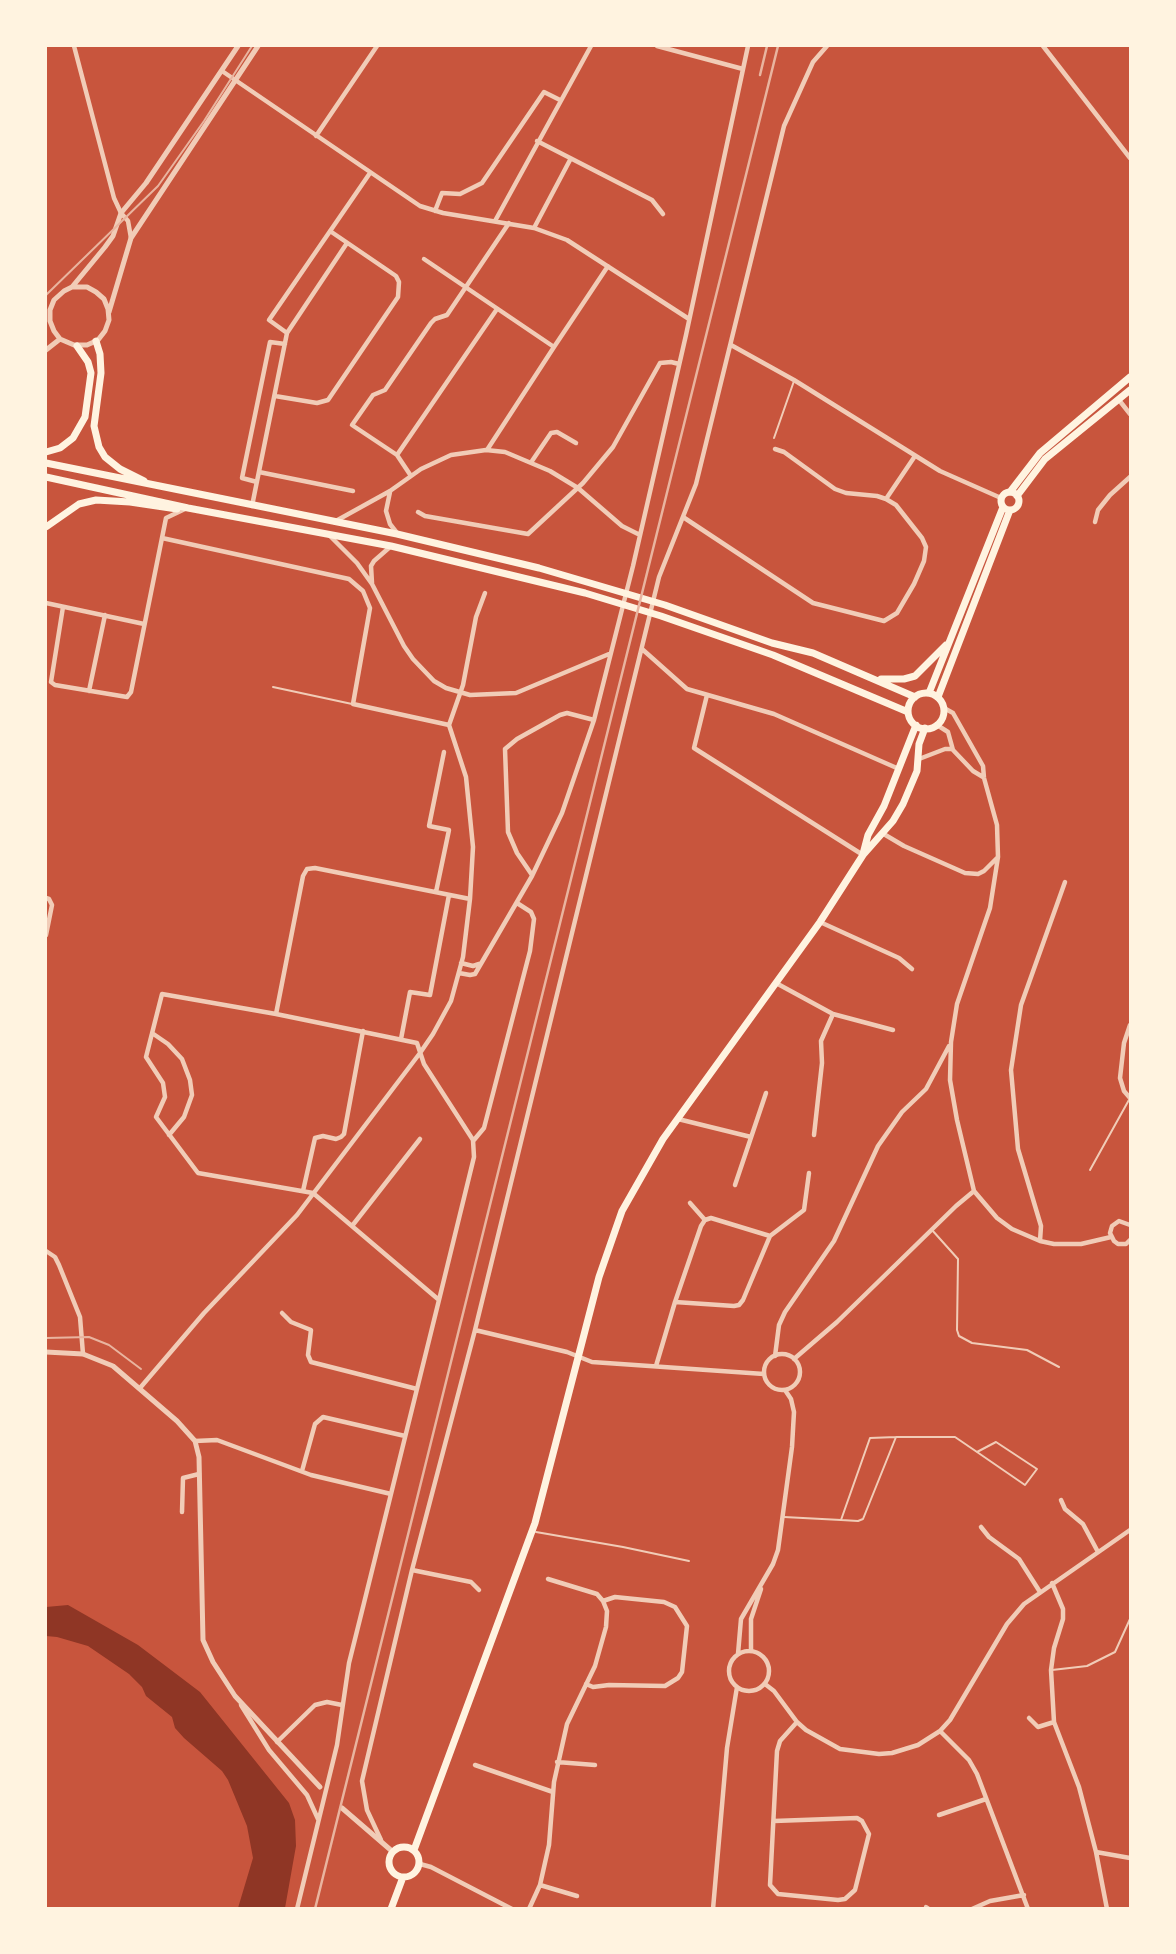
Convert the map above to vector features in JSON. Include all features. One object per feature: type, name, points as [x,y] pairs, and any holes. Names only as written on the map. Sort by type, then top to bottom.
[{"type":"main road","points":[[97,340],[101,373],[94,426],[99,447],[120,469],[154,486]]},
{"type":"main road","points":[[46,452],[60,448],[73,438],[85,417],[91,373],[88,362],[77,346]]},
{"type":"main road","points":[[929,693],[1005,505],[1040,453],[1130,377]]},
{"type":"main road","points":[[1013,494],[1045,460],[1130,390]]},
{"type":"main road","points":[[46,464],[397,534],[589,582],[665,605],[772,643],[813,653],[915,696],[929,693],[937,697],[944,708],[943,716],[937,724],[925,728],[916,725],[908,712],[809,669],[661,616],[585,593],[391,546],[188,508],[46,477]]},
{"type":"main road","points":[[1005,505],[1017,505],[1013,494]]},
{"type":"main road","points":[[46,527],[79,504],[96,500],[173,509],[188,508]]},
{"type":"main road","points":[[937,697],[1005,505]]},
{"type":"main road","points":[[874,679],[904,679],[915,676],[949,642]]},
{"type":"main road","points":[[908,712],[915,696]]},
{"type":"main road","points":[[863,855],[916,725]]},
{"type":"main road","points":[[414,1850],[532,1532],[603,1261],[622,1211],[640,1175],[677,1118],[820,922],[863,855],[904,804],[913,782],[919,759],[919,744],[925,728]]},
{"type":"main road","points":[[403,1847],[414,1850],[420,1864],[412,1875],[402,1877],[394,1874],[390,1866],[393,1852],[403,1847]]},
{"type":"main road","points":[[391,1909],[402,1877]]},
{"type":"street","points":[[74,46],[114,198],[121,214],[128,221],[131,238]]},
{"type":"street","points":[[46,313],[62,292],[72,287],[113,236],[121,214],[146,183],[238,46]]},
{"type":"street","points":[[52,305],[51,324],[60,339],[77,346],[97,340],[106,328],[131,238],[258,46]]},
{"type":"street","points":[[316,136],[377,46]]},
{"type":"street","points":[[495,220],[590,46]]},
{"type":"street","points":[[657,46],[743,69]]},
{"type":"street","points":[[459,973],[472,975],[483,961],[532,876],[562,813],[594,720],[640,535],[748,46]]},
{"type":"street","points":[[382,1841],[367,1810],[362,1789],[363,1772],[412,1570],[475,1330],[659,577],[696,484],[784,126],[808,73],[827,46]]},
{"type":"street","points":[[1043,46],[1130,158]]},
{"type":"street","points":[[222,71],[407,199],[435,211],[534,228],[566,240],[689,319]]},
{"type":"street","points":[[435,211],[442,192],[460,194],[482,183],[544,92],[560,100]]},
{"type":"street","points":[[537,141],[652,200],[663,214]]},
{"type":"street","points":[[534,228],[570,160]]},
{"type":"street","points":[[287,333],[269,320],[370,173]]},
{"type":"street","points":[[411,476],[397,455],[352,425],[373,394],[386,390],[431,323],[446,315],[509,223]]},
{"type":"street","points":[[275,396],[317,403],[328,400],[398,297],[399,282],[396,276],[330,231]]},
{"type":"street","points":[[252,506],[287,333],[347,243]]},
{"type":"street","points":[[424,259],[554,347]]},
{"type":"street","points":[[486,450],[608,265]]},
{"type":"street","points":[[72,287],[84,287],[96,292],[109,312]]},
{"type":"street","points":[[397,455],[497,309]]},
{"type":"street","points":[[46,350],[60,339]]},
{"type":"street","points":[[257,482],[242,478],[270,342],[285,344]]},
{"type":"street","points":[[731,345],[794,380],[940,471],[1005,505]]},
{"type":"street","points":[[418,512],[425,516],[528,534],[578,488],[613,447],[660,363],[679,364]]},
{"type":"street","points":[[1118,400],[1130,414]]},
{"type":"street","points":[[532,461],[551,433],[557,432],[576,443]]},
{"type":"street","points":[[683,517],[813,603],[872,620],[884,621],[897,613],[923,561],[926,547],[915,527],[897,505],[877,496],[846,493],[835,489],[784,452],[775,449]]},
{"type":"street","points":[[333,522],[451,455],[486,450],[505,452],[532,461],[578,488],[622,526],[640,535]]},
{"type":"street","points":[[886,499],[915,456]]},
{"type":"street","points":[[259,472],[353,491]]},
{"type":"street","points":[[1096,522],[1098,510],[1130,477]]},
{"type":"street","points":[[390,491],[386,511],[397,534]]},
{"type":"street","points":[[63,607],[51,682],[55,685],[127,697],[131,692],[166,518],[188,508]]},
{"type":"street","points":[[328,534],[357,563],[372,584],[413,659],[435,681],[460,693],[483,696],[516,693],[610,654]]},
{"type":"street","points":[[162,538],[339,575],[359,586],[369,602],[370,618],[353,704],[449,725]]},
{"type":"street","points":[[372,584],[371,566],[391,546]]},
{"type":"street","points":[[140,1388],[204,1313],[281,1233],[420,1053],[451,1001],[461,963],[470,899],[473,847],[466,778],[449,725],[460,693],[476,617],[485,593]]},
{"type":"street","points":[[46,603],[145,624]]},
{"type":"street","points":[[89,691],[105,615]]},
{"type":"street","points":[[642,649],[687,689],[774,714],[899,769]]},
{"type":"street","points":[[707,695],[695,748],[863,855]]},
{"type":"street","points":[[944,708],[953,713],[983,766],[997,825],[998,857],[990,908],[957,1004],[951,1042],[950,1080],[974,1191],[997,1218],[1012,1229],[1040,1241],[1081,1244],[1111,1237]]},
{"type":"street","points":[[532,876],[517,853],[508,832],[505,749],[516,739],[560,715],[567,713],[594,720]]},
{"type":"street","points":[[937,724],[948,732],[953,750],[973,771],[984,778]]},
{"type":"street","points":[[919,759],[945,749],[953,750]]},
{"type":"street","points":[[436,892],[449,830],[429,826],[444,752]]},
{"type":"street","points":[[883,833],[904,846],[965,873],[978,874],[998,857]]},
{"type":"street","points":[[276,1014],[303,876],[307,869],[314,868],[470,899]]},
{"type":"street","points":[[1040,1241],[1041,1226],[1018,1149],[1011,1070],[1021,1005],[1065,882]]},
{"type":"street","points":[[401,1039],[410,992],[430,995],[449,895]]},
{"type":"street","points":[[46,898],[52,905],[46,935]]},
{"type":"street","points":[[473,1140],[484,1128],[530,951],[534,919],[531,912],[517,903]]},
{"type":"street","points":[[820,922],[899,958],[912,969]]},
{"type":"street","points":[[461,963],[473,966],[483,961]]},
{"type":"street","points":[[776,983],[833,1014],[893,1030]]},
{"type":"street","points":[[296,1909],[337,1745],[349,1663],[439,1300],[474,1157],[473,1140],[424,1064],[417,1044],[363,1031],[162,994],[146,1057],[163,1083],[165,1097],[156,1117],[198,1173],[313,1193],[439,1300]]},
{"type":"street","points":[[814,1135],[822,1063],[821,1041],[833,1014]]},
{"type":"street","points":[[1130,1025],[1120,1062],[1120,1078],[1124,1091],[1130,1098]]},
{"type":"street","points":[[303,1191],[315,1138],[323,1136],[336,1139],[344,1134],[363,1031]]},
{"type":"street","points":[[152,1033],[168,1044],[182,1059],[190,1080],[192,1095],[184,1117],[169,1135]]},
{"type":"street","points":[[775,1356],[779,1325],[785,1312],[834,1241],[878,1146],[896,1119],[926,1089],[951,1042]]},
{"type":"street","points":[[735,1185],[766,1093]]},
{"type":"street","points":[[677,1118],[751,1137]]},
{"type":"street","points":[[352,1226],[420,1139]]},
{"type":"street","points":[[675,1303],[739,1305],[770,1236],[804,1210],[809,1173]]},
{"type":"street","points":[[794,1359],[837,1322],[974,1191]]},
{"type":"street","points":[[690,1203],[705,1220]]},
{"type":"street","points":[[656,1366],[705,1220],[711,1218],[770,1236]]},
{"type":"street","points":[[1130,1225],[1123,1221],[1115,1223],[1111,1229],[1114,1241],[1122,1244],[1130,1240]]},
{"type":"street","points":[[46,1251],[55,1257],[59,1265],[82,1324],[83,1353]]},
{"type":"street","points":[[282,1313],[291,1322],[311,1330],[308,1355],[311,1362],[417,1389]]},
{"type":"street","points":[[475,1330],[567,1352],[592,1362],[764,1374]]},
{"type":"street","points":[[46,1352],[83,1353],[113,1366],[188,1431],[195,1441],[199,1457],[203,1640],[213,1662],[270,1750],[307,1795],[319,1820]]},
{"type":"street","points":[[784,1355],[794,1359],[798,1364],[799,1377],[793,1386],[785,1390],[772,1387],[764,1374],[767,1362],[775,1356],[784,1355]]},
{"type":"street","points":[[751,1650],[751,1619],[762,1585],[778,1550],[783,1517],[794,1412],[791,1399],[785,1390]]},
{"type":"street","points":[[302,1471],[315,1424],[323,1417],[405,1436]]},
{"type":"street","points":[[195,1441],[216,1440],[302,1471],[391,1494]]},
{"type":"street","points":[[182,1512],[183,1478],[199,1474]]},
{"type":"street","points":[[1061,1500],[1065,1509],[1083,1524],[1098,1552]]},
{"type":"street","points":[[981,1527],[989,1537],[1019,1559],[1040,1592]]},
{"type":"street","points":[[765,1684],[774,1691],[797,1722],[840,1749],[866,1754],[904,1750],[918,1745],[940,1731],[958,1709],[1007,1624],[1024,1604],[1130,1530]]},
{"type":"street","points":[[412,1570],[471,1582],[479,1590]]},
{"type":"street","points":[[529,1909],[540,1885],[549,1845],[557,1762],[568,1724],[595,1666],[606,1627],[607,1611],[597,1594],[548,1579]]},
{"type":"street","points":[[1052,1583],[1063,1609],[1051,1670],[1054,1722],[1079,1787],[1107,1909]]},
{"type":"street","points":[[738,1654],[741,1619],[762,1585]]},
{"type":"street","points":[[586,1684],[593,1687],[665,1686],[682,1672],[687,1626],[675,1607],[664,1602],[615,1597],[603,1601]]},
{"type":"street","points":[[751,1650],[768,1661],[770,1671],[765,1684],[751,1691],[737,1687],[729,1669],[738,1654],[751,1650]]},
{"type":"street","points":[[713,1909],[727,1748],[737,1687]]},
{"type":"street","points":[[235,1696],[319,1785]]},
{"type":"street","points":[[277,1742],[315,1705],[327,1702],[342,1705]]},
{"type":"street","points":[[1029,1718],[1038,1727],[1054,1722]]},
{"type":"street","points":[[774,1821],[857,1818],[862,1821],[869,1834],[858,1883],[850,1895],[838,1900],[785,1895],[774,1890],[769,1879],[777,1751],[780,1741],[797,1722]]},
{"type":"street","points":[[940,1731],[969,1760],[977,1774],[1028,1909]]},
{"type":"street","points":[[557,1762],[595,1765]]},
{"type":"street","points":[[475,1765],[553,1792]]},
{"type":"street","points":[[939,1815],[986,1799]]},
{"type":"street","points":[[342,1808],[393,1852]]},
{"type":"street","points":[[1096,1852],[1130,1858]]},
{"type":"street","points":[[420,1864],[431,1867],[512,1909]]},
{"type":"street","points":[[540,1885],[577,1896]]},
{"type":"street","points":[[972,1909],[989,1901],[1024,1895]]},
{"type":"lane","points":[[774,438],[794,380]]},
{"type":"lane","points":[[272,687],[353,704]]},
{"type":"lane","points":[[1090,1170],[1130,1098]]},
{"type":"lane","points":[[931,1230],[958,1259],[959,1336],[972,1342],[1027,1350],[1059,1367]]},
{"type":"lane","points":[[783,1517],[858,1521],[863,1518],[896,1437]]},
{"type":"lane","points":[[841,1520],[870,1438],[955,1437],[1025,1485],[1037,1468],[996,1442],[977,1452]]},
{"type":"lane","points":[[532,1532],[689,1561]]},
{"type":"lane","points":[[1051,1670],[1087,1666],[1115,1652],[1130,1619]]},
{"type":"shaded area","points":[[68,1605],[138,1645],[200,1692],[289,1803],[295,1820],[296,1846],[285,1908],[238,1908],[253,1858],[247,1826],[228,1780],[222,1771],[184,1738],[175,1728],[172,1717],[146,1696],[142,1687],[129,1674],[88,1646],[46,1636],[46,1607]]},
{"type":"tram line","points":[[46,295],[158,186],[252,46]]},
{"type":"tram line","points":[[46,1338],[89,1337],[109,1345],[141,1369]]},
{"type":"railway","points":[[760,75],[767,46]]},
{"type":"railway","points":[[315,1909],[778,46]]}]
